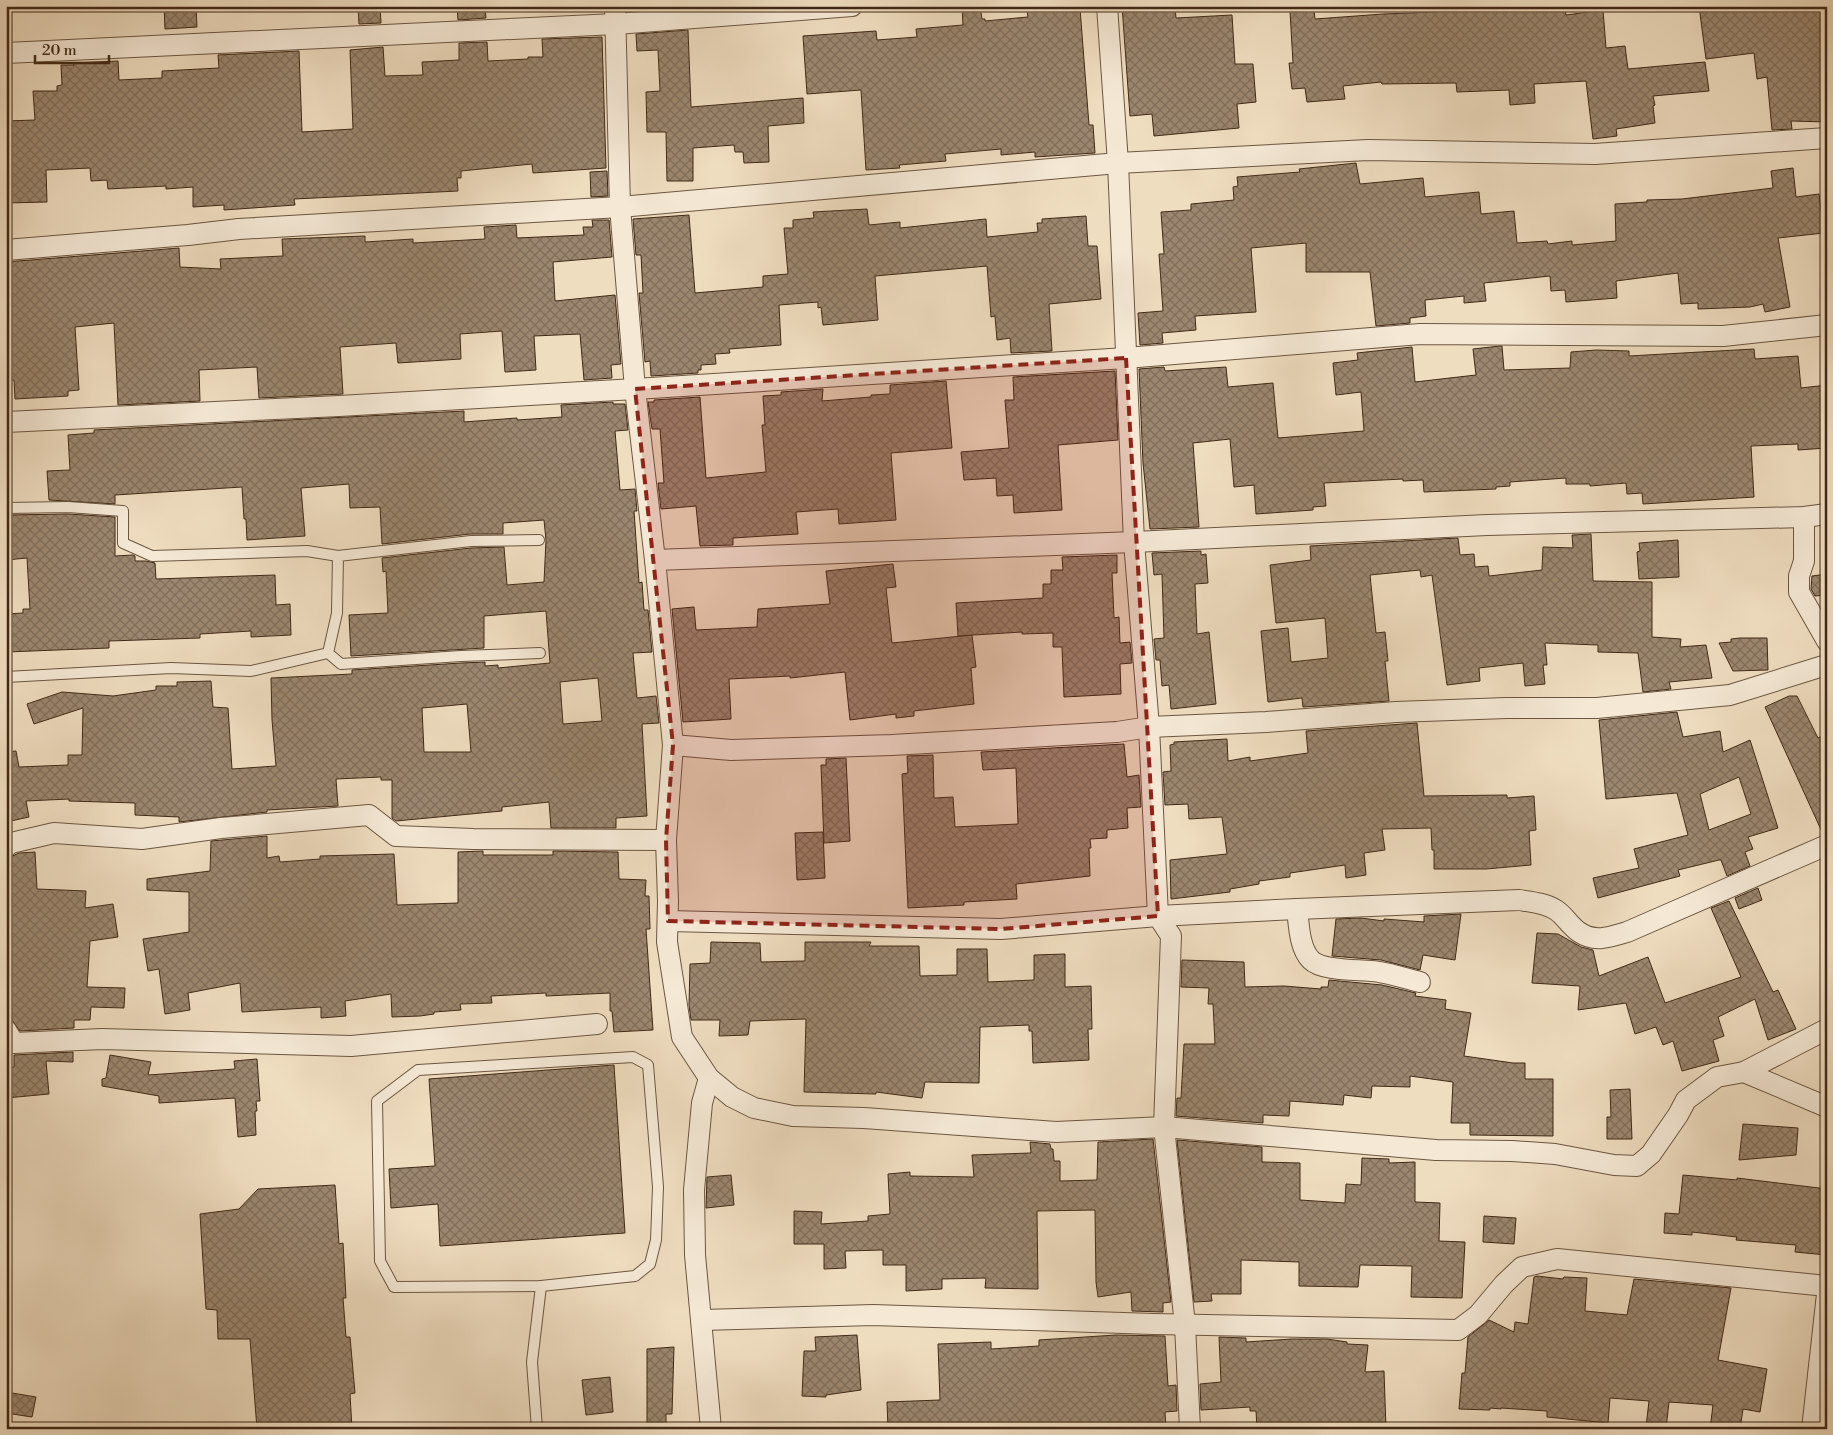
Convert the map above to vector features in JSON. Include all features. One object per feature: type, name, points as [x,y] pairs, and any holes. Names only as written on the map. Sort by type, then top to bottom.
[{"type":"street","points":[[6,53],[616,15],[852,6]]},
{"type":"street","points":[[1106,6],[1118,163],[1134,542],[1149,727],[1158,916],[1171,936],[1164,1128],[1185,1325],[1190,1429]]},
{"type":"street","points":[[616,15],[620,207],[636,389],[673,745],[666,840],[668,949],[682,1037],[709,1078],[732,1097],[754,1108],[793,1116],[864,1118],[1056,1132],[1164,1128],[1426,1149],[1555,1154],[1614,1165],[1636,1166],[1651,1154],[1686,1100],[1717,1077],[1744,1072],[1827,1029]]},
{"type":"street","points":[[6,250],[238,229],[620,207],[1118,163],[1368,150],[1595,154],[1827,138]]},
{"type":"street","points":[[6,422],[636,389],[1126,358],[1420,334],[1723,336],[1827,325]]},
{"type":"street","points":[[655,560],[1134,542],[1487,525],[1804,517],[1827,514]]},
{"type":"street","points":[[673,745],[731,750],[864,746],[1117,732],[1149,727],[1266,722],[1396,712],[1606,707],[1730,695],[1825,666],[1827,642],[1799,592],[1799,576],[1804,561],[1804,517]]},
{"type":"street","points":[[6,847],[11,843],[54,833],[142,839],[221,828],[369,815],[396,836],[473,839],[666,840]]},
{"type":"street","points":[[668,921],[1001,928],[1158,916],[1519,900],[1544,904],[1557,910],[1579,932],[1589,937],[1603,940],[1627,932],[1827,845]]},
{"type":"street","points":[[1297,909],[1301,940],[1310,959],[1315,963],[1333,968],[1380,972],[1420,982]]},
{"type":"street","points":[[6,1030],[14,1043],[102,1039],[351,1046],[597,1024]]},
{"type":"street","points":[[1744,1072],[1827,1107]]},
{"type":"street","points":[[709,1078],[702,1103],[694,1190],[696,1255],[711,1429]]},
{"type":"street","points":[[702,1320],[873,1315],[1185,1325],[1458,1330],[1478,1315],[1504,1284],[1522,1267],[1557,1258],[1827,1286]]},
{"type":"street","points":[[1812,1429],[1827,1294]]},
{"type":"lane","points":[[6,508],[68,507],[123,511],[123,543],[152,556],[307,551],[338,556],[471,542],[539,540]]},
{"type":"lane","points":[[328,652],[337,613],[338,556]]},
{"type":"lane","points":[[328,652],[341,664],[540,653]]},
{"type":"lane","points":[[6,677],[171,668],[251,671],[328,652]]},
{"type":"lane","points":[[633,1057],[648,1065],[658,1187],[656,1240],[650,1264],[635,1276],[540,1286],[394,1287],[380,1261],[377,1101],[418,1070],[633,1057]]},
{"type":"lane","points":[[537,1429],[532,1362],[540,1286]]},
{"type":"highlighted area","points":[[1126,358],[1158,916],[1001,929],[668,921],[666,840],[673,745],[635,389]]},
{"type":"building","points":[[164,6],[196,6],[197,27],[165,29]]},
{"type":"building","points":[[358,6],[380,6],[381,23],[359,24]]},
{"type":"building","points":[[457,6],[485,6],[486,18],[458,20]]},
{"type":"building","points":[[980,6],[982,19],[985,19],[985,21],[1028,17],[1027,11],[1080,8],[1089,125],[1093,125],[1095,153],[1035,157],[1035,152],[1001,155],[1001,149],[945,154],[946,161],[899,165],[900,168],[866,170],[861,90],[807,94],[803,36],[876,31],[877,40],[917,37],[916,29],[963,25],[962,7]]},
{"type":"building","points":[[1122,6],[1175,6],[1176,18],[1232,15],[1235,64],[1253,64],[1256,102],[1237,104],[1239,128],[1154,136],[1152,114],[1130,116]]},
{"type":"building","points":[[1489,6],[1565,6],[1566,15],[1603,10],[1606,48],[1625,46],[1628,69],[1705,62],[1709,91],[1653,96],[1655,123],[1616,129],[1617,136],[1593,139],[1586,81],[1534,84],[1535,103],[1510,105],[1509,90],[1457,92],[1456,83],[1382,84],[1381,82],[1343,86],[1345,99],[1307,102],[1305,88],[1292,89],[1289,63],[1293,63],[1290,11],[1314,10],[1315,19],[1435,12],[1435,10],[1490,10]]},
{"type":"building","points":[[1699,6],[1827,6],[1827,122],[1791,121],[1792,129],[1772,130],[1767,77],[1757,79],[1754,53],[1706,59]]},
{"type":"building","points":[[688,30],[691,107],[803,98],[804,123],[768,126],[769,162],[744,163],[743,152],[735,152],[734,145],[693,148],[693,181],[667,181],[666,132],[647,132],[646,92],[660,91],[658,50],[637,51],[636,34]]},
{"type":"building","points":[[602,37],[606,168],[533,173],[532,164],[461,171],[461,178],[457,178],[458,191],[294,199],[295,205],[224,210],[224,205],[193,207],[193,187],[166,189],[166,186],[108,189],[107,180],[91,181],[90,168],[46,170],[47,202],[6,203],[6,121],[35,120],[33,91],[57,91],[57,86],[62,85],[61,65],[118,61],[119,80],[162,78],[162,71],[219,68],[218,55],[299,51],[302,132],[353,129],[350,50],[383,47],[385,76],[423,75],[422,62],[459,60],[459,43],[487,42],[488,61],[543,57],[542,39]]},
{"type":"building","points":[[1356,163],[1360,184],[1423,178],[1425,197],[1479,192],[1481,214],[1514,211],[1517,243],[1547,241],[1548,244],[1572,241],[1572,245],[1616,241],[1615,204],[1647,202],[1647,200],[1682,199],[1773,188],[1771,171],[1793,168],[1796,197],[1819,194],[1824,233],[1778,238],[1790,307],[1765,312],[1763,304],[1750,307],[1698,309],[1698,303],[1681,304],[1678,273],[1616,281],[1617,298],[1566,302],[1565,290],[1551,291],[1550,276],[1484,283],[1486,301],[1464,303],[1464,296],[1425,300],[1426,316],[1410,318],[1410,323],[1376,326],[1370,272],[1306,272],[1306,243],[1251,248],[1256,312],[1195,316],[1196,330],[1162,333],[1163,343],[1140,345],[1138,313],[1163,311],[1159,254],[1164,254],[1161,212],[1191,210],[1191,204],[1234,200],[1233,187],[1238,186],[1237,177],[1300,172],[1299,169]]},
{"type":"building","points":[[607,171],[608,196],[591,197],[590,172]]},
{"type":"building","points":[[867,209],[869,225],[900,222],[900,228],[986,219],[987,237],[1038,232],[1037,223],[1042,223],[1042,219],[1086,216],[1088,246],[1097,246],[1101,299],[1049,304],[1052,351],[1011,353],[1010,338],[997,340],[995,316],[991,317],[987,266],[875,276],[878,320],[823,325],[821,307],[818,308],[818,302],[779,305],[781,345],[729,349],[730,353],[715,354],[716,364],[701,365],[701,370],[698,370],[698,373],[651,376],[650,361],[645,362],[639,293],[643,293],[641,255],[636,255],[633,219],[689,215],[695,293],[763,287],[763,276],[788,274],[784,228],[793,228],[793,220],[814,218],[813,212]]},
{"type":"building","points":[[592,220],[609,220],[612,257],[553,262],[555,301],[615,295],[621,364],[611,365],[612,378],[584,380],[580,334],[534,336],[536,370],[505,372],[502,331],[460,334],[461,359],[398,363],[396,343],[340,347],[343,394],[259,398],[257,367],[199,370],[200,401],[118,405],[114,323],[75,327],[79,390],[68,391],[68,396],[15,399],[14,380],[9,380],[6,345],[6,262],[179,248],[180,267],[221,269],[220,259],[283,256],[282,239],[365,236],[365,242],[413,239],[413,243],[485,239],[484,227],[516,225],[517,238],[584,235],[583,227],[593,227]]},
{"type":"building","points":[[1502,346],[1504,370],[1570,368],[1571,352],[1596,350],[1629,351],[1629,356],[1754,349],[1755,359],[1798,356],[1801,388],[1827,385],[1827,448],[1798,450],[1798,444],[1751,446],[1754,497],[1643,504],[1642,493],[1627,494],[1626,483],[1590,486],[1590,484],[1566,484],[1566,478],[1510,482],[1510,486],[1496,487],[1496,489],[1424,492],[1423,480],[1403,481],[1403,479],[1324,483],[1326,506],[1313,507],[1313,510],[1256,514],[1254,485],[1234,487],[1230,439],[1193,443],[1199,527],[1150,529],[1143,463],[1139,369],[1164,367],[1165,371],[1226,367],[1228,387],[1273,383],[1278,438],[1364,431],[1361,392],[1336,395],[1333,363],[1358,360],[1357,353],[1412,347],[1415,382],[1476,375],[1473,349]]},
{"type":"building","points":[[1115,371],[1118,440],[1058,445],[1062,510],[1014,513],[1013,495],[997,496],[996,478],[964,480],[961,452],[1009,448],[1005,400],[1014,400],[1013,377]]},
{"type":"building","points":[[946,381],[952,448],[891,453],[896,520],[839,524],[838,509],[796,512],[798,534],[733,538],[733,545],[700,546],[696,506],[661,509],[658,483],[664,483],[660,429],[652,429],[648,402],[700,397],[706,478],[766,472],[762,425],[765,425],[763,396],[781,395],[781,392],[823,389],[822,401],[871,397],[871,395],[890,394],[890,385]]},
{"type":"building","points":[[613,402],[613,404],[625,404],[628,430],[615,431],[620,490],[635,489],[637,511],[634,511],[639,583],[642,582],[644,610],[648,610],[652,652],[633,653],[637,698],[656,696],[659,723],[642,724],[647,816],[616,818],[616,828],[551,828],[549,802],[502,807],[502,811],[396,821],[392,818],[392,780],[381,780],[381,777],[336,779],[338,806],[267,810],[267,812],[179,822],[179,817],[135,815],[135,803],[69,801],[69,799],[26,801],[29,817],[6,822],[6,752],[16,751],[19,767],[68,765],[68,755],[82,755],[83,708],[34,724],[27,704],[62,692],[113,696],[156,690],[156,686],[177,686],[177,682],[211,681],[213,707],[228,708],[232,769],[276,766],[271,678],[352,674],[352,670],[461,663],[485,662],[485,666],[498,665],[498,668],[550,663],[546,611],[484,616],[484,648],[351,656],[349,615],[388,613],[386,571],[383,572],[382,558],[471,548],[504,547],[507,585],[544,582],[546,540],[544,520],[503,523],[503,534],[470,534],[382,544],[380,507],[350,508],[349,484],[301,488],[305,536],[247,540],[242,487],[115,495],[115,504],[49,500],[47,471],[70,470],[68,435],[94,433],[94,430],[464,411],[464,422],[517,418],[517,420],[562,417],[561,405]],"holes":[[[598,678],[602,721],[563,724],[560,682]],[[467,704],[471,752],[424,752],[422,708]]]},
{"type":"building","points":[[68,514],[115,517],[115,556],[133,555],[135,556],[135,561],[155,563],[156,579],[275,575],[276,605],[290,604],[291,635],[251,637],[251,631],[200,634],[200,638],[109,641],[109,648],[6,652],[6,614],[23,613],[23,609],[30,609],[27,558],[6,560],[6,515]]},
{"type":"building","points":[[1591,534],[1593,581],[1652,582],[1652,637],[1681,639],[1680,647],[1706,645],[1712,678],[1669,682],[1671,689],[1643,692],[1638,653],[1598,652],[1598,645],[1545,643],[1547,665],[1543,665],[1545,684],[1525,686],[1523,663],[1479,668],[1480,681],[1447,685],[1432,575],[1421,577],[1420,570],[1370,575],[1376,633],[1385,632],[1388,661],[1385,661],[1389,701],[1303,707],[1302,698],[1268,702],[1261,631],[1288,628],[1291,662],[1328,658],[1325,618],[1276,623],[1270,565],[1311,560],[1310,546],[1458,538],[1460,555],[1474,554],[1475,567],[1488,566],[1489,576],[1542,570],[1543,547],[1573,548],[1572,535]]},
{"type":"building","points":[[1678,540],[1679,577],[1639,579],[1637,552],[1640,551],[1639,543]]},
{"type":"building","points":[[1201,551],[1201,555],[1206,554],[1208,583],[1195,584],[1197,634],[1209,632],[1216,704],[1171,709],[1169,685],[1162,686],[1160,660],[1156,660],[1154,639],[1164,638],[1162,574],[1154,575],[1152,553]]},
{"type":"building","points":[[1117,555],[1117,573],[1112,573],[1114,618],[1119,617],[1120,643],[1130,642],[1132,663],[1120,664],[1121,694],[1064,697],[1062,647],[1053,647],[1053,633],[1022,634],[1022,632],[958,636],[956,603],[1043,598],[1043,584],[1051,584],[1051,570],[1063,570],[1062,557]]},
{"type":"building","points":[[893,564],[896,587],[886,588],[892,643],[972,635],[976,667],[971,668],[974,704],[914,711],[914,716],[896,718],[896,714],[850,720],[845,672],[790,678],[790,676],[729,679],[731,719],[683,722],[672,609],[694,607],[696,630],[757,627],[758,609],[830,604],[826,571]]},
{"type":"building","points":[[1827,574],[1827,595],[1815,596],[1811,589],[1812,576]]},
{"type":"building","points":[[1767,638],[1768,670],[1733,671],[1719,643],[1731,642],[1731,639]]},
{"type":"building","points":[[1789,696],[1797,696],[1818,738],[1827,734],[1827,833],[1823,834],[1765,707]]},
{"type":"building","points":[[1677,712],[1683,737],[1720,731],[1723,752],[1750,740],[1778,828],[1748,837],[1753,849],[1745,852],[1750,866],[1727,876],[1721,860],[1719,860],[1678,870],[1680,876],[1598,898],[1593,878],[1639,868],[1634,849],[1688,835],[1677,793],[1606,799],[1599,720]],"holes":[[[1739,777],[1751,814],[1709,830],[1700,794]]]},
{"type":"building","points":[[1417,723],[1424,796],[1507,795],[1507,798],[1534,796],[1536,830],[1529,831],[1531,865],[1486,869],[1434,869],[1431,828],[1382,829],[1385,850],[1364,853],[1366,875],[1346,878],[1345,865],[1290,873],[1290,877],[1259,881],[1259,884],[1230,889],[1230,892],[1171,899],[1170,860],[1227,854],[1222,817],[1189,819],[1188,804],[1165,805],[1163,772],[1171,771],[1170,745],[1174,744],[1174,742],[1227,739],[1228,761],[1250,757],[1250,761],[1308,753],[1306,731]]},
{"type":"building","points":[[1124,744],[1127,777],[1139,775],[1141,807],[1127,808],[1128,828],[1107,830],[1107,838],[1090,839],[1090,876],[1016,884],[1017,899],[964,902],[964,905],[908,908],[902,774],[908,773],[907,756],[933,755],[934,798],[953,797],[955,827],[1018,824],[1016,768],[983,770],[981,752]]},
{"type":"building","points":[[846,758],[850,841],[824,843],[821,765],[826,765],[826,759]]},
{"type":"building","points":[[823,832],[825,878],[797,880],[795,833]]},
{"type":"building","points":[[267,836],[267,858],[279,856],[280,862],[320,859],[320,856],[394,854],[397,905],[458,903],[458,852],[483,851],[483,855],[553,855],[553,851],[618,852],[619,879],[646,880],[645,896],[649,896],[650,929],[646,929],[653,1030],[614,1032],[612,1011],[610,1011],[610,993],[546,996],[546,993],[491,996],[492,1003],[460,1004],[461,1010],[434,1012],[434,1014],[420,1016],[392,1017],[391,994],[345,1001],[346,1016],[321,1018],[321,1007],[242,1012],[240,983],[188,993],[190,1010],[165,1014],[159,969],[148,971],[143,939],[189,932],[189,892],[147,890],[147,879],[210,871],[211,841]]},
{"type":"building","points":[[35,852],[37,889],[86,891],[85,908],[113,904],[118,937],[90,941],[87,987],[125,988],[124,1008],[91,1007],[90,1020],[74,1020],[74,1028],[20,1031],[12,1020],[6,859],[19,853]]},
{"type":"building","points":[[1758,888],[1762,900],[1739,909],[1735,898]]},
{"type":"building","points":[[1729,901],[1773,992],[1778,990],[1796,1029],[1768,1040],[1755,999],[1718,1017],[1724,1036],[1713,1040],[1719,1061],[1682,1071],[1673,1041],[1663,1045],[1656,1027],[1635,1034],[1626,1003],[1578,1010],[1580,986],[1532,983],[1537,933],[1558,934],[1581,947],[1593,950],[1599,976],[1648,957],[1665,1003],[1741,977],[1711,908]]},
{"type":"building","points":[[1461,914],[1455,960],[1423,955],[1420,970],[1381,960],[1332,956],[1336,919],[1361,918],[1384,921],[1384,919],[1424,922],[1424,916]]},
{"type":"building","points":[[711,942],[760,943],[761,962],[805,961],[805,942],[871,942],[869,946],[919,946],[920,976],[957,975],[957,949],[987,949],[988,982],[1034,980],[1034,955],[1065,954],[1065,987],[1091,986],[1092,1029],[1088,1029],[1089,1060],[1033,1063],[1032,1031],[1029,1031],[1029,1025],[980,1027],[979,1083],[925,1082],[922,1098],[876,1092],[876,1094],[804,1092],[806,1019],[750,1021],[748,1035],[719,1036],[720,1020],[691,1020],[689,1005],[690,964],[710,963]]},
{"type":"building","points":[[1182,960],[1244,962],[1245,987],[1284,986],[1321,989],[1321,987],[1328,987],[1329,980],[1382,985],[1416,993],[1415,996],[1446,1000],[1445,1009],[1471,1013],[1464,1056],[1525,1063],[1525,1079],[1553,1079],[1553,1136],[1470,1135],[1470,1123],[1451,1123],[1453,1082],[1410,1076],[1410,1087],[1372,1086],[1371,1098],[1344,1095],[1343,1105],[1290,1101],[1289,1116],[1263,1115],[1263,1123],[1176,1116],[1177,1098],[1181,1098],[1184,1044],[1215,1044],[1213,1004],[1208,1004],[1209,988],[1181,987]]},
{"type":"building","points":[[73,1052],[73,1062],[46,1061],[49,1094],[6,1098],[6,1068],[14,1067],[14,1055]]},
{"type":"building","points":[[110,1055],[151,1062],[148,1075],[235,1069],[234,1061],[257,1059],[260,1101],[256,1101],[256,1135],[238,1137],[235,1098],[159,1103],[159,1096],[102,1086],[102,1079],[106,1078]]},
{"type":"building","points":[[614,1065],[625,1233],[440,1246],[438,1204],[391,1208],[389,1169],[435,1166],[429,1079]]},
{"type":"building","points":[[1630,1089],[1632,1139],[1607,1139],[1607,1117],[1611,1117],[1610,1090]]},
{"type":"building","points":[[1743,1124],[1798,1128],[1796,1155],[1739,1160]]},
{"type":"building","points":[[1153,1139],[1171,1302],[1163,1303],[1163,1312],[1132,1311],[1131,1292],[1098,1297],[1095,1210],[1037,1211],[1038,1289],[985,1288],[986,1278],[942,1279],[942,1289],[906,1291],[906,1265],[883,1265],[883,1250],[845,1251],[846,1268],[824,1269],[824,1244],[794,1244],[794,1211],[822,1212],[821,1224],[868,1221],[868,1216],[890,1214],[888,1174],[910,1172],[910,1176],[974,1177],[972,1155],[1031,1153],[1030,1142],[1050,1144],[1051,1149],[1053,1149],[1054,1161],[1060,1161],[1060,1181],[1097,1180],[1098,1142]]},
{"type":"building","points":[[1177,1140],[1262,1147],[1262,1162],[1300,1163],[1300,1200],[1345,1203],[1346,1184],[1361,1185],[1362,1158],[1389,1159],[1389,1163],[1415,1162],[1415,1202],[1440,1203],[1439,1241],[1465,1242],[1462,1298],[1411,1297],[1412,1266],[1360,1265],[1358,1287],[1299,1286],[1299,1262],[1241,1260],[1241,1294],[1211,1294],[1212,1301],[1194,1302]]},
{"type":"building","points":[[731,1175],[734,1205],[706,1208],[707,1177]]},
{"type":"building","points":[[1683,1175],[1737,1180],[1737,1178],[1827,1189],[1827,1255],[1795,1252],[1796,1245],[1736,1240],[1737,1237],[1692,1232],[1692,1235],[1664,1233],[1665,1213],[1679,1214]]},
{"type":"building","points":[[335,1185],[339,1244],[343,1243],[346,1298],[343,1298],[346,1337],[350,1337],[355,1393],[350,1394],[352,1429],[257,1429],[250,1339],[218,1339],[217,1310],[206,1309],[200,1214],[239,1209],[258,1189]]},
{"type":"building","points":[[1484,1216],[1516,1218],[1514,1244],[1483,1242]]},
{"type":"building","points":[[1534,1277],[1563,1279],[1564,1277],[1587,1278],[1585,1311],[1627,1315],[1634,1279],[1731,1288],[1718,1360],[1767,1369],[1760,1412],[1743,1409],[1740,1429],[1710,1429],[1713,1405],[1669,1402],[1666,1429],[1656,1429],[1646,1427],[1649,1401],[1610,1398],[1608,1423],[1547,1417],[1547,1411],[1501,1408],[1490,1408],[1490,1410],[1459,1409],[1468,1337],[1489,1320],[1514,1332],[1515,1322],[1528,1324]]},
{"type":"building","points":[[857,1335],[861,1390],[826,1395],[826,1397],[802,1396],[804,1351],[816,1351],[815,1337]]},
{"type":"building","points":[[1116,1335],[1165,1336],[1168,1386],[1176,1385],[1177,1411],[1165,1412],[1166,1429],[888,1429],[887,1402],[940,1400],[938,1344],[991,1342],[991,1349],[1039,1346],[1039,1340]]},
{"type":"building","points":[[1219,1337],[1246,1338],[1246,1342],[1327,1339],[1347,1342],[1347,1344],[1368,1345],[1365,1372],[1384,1371],[1386,1429],[1257,1429],[1256,1411],[1250,1411],[1250,1407],[1201,1410],[1200,1384],[1221,1382]]},
{"type":"building","points":[[674,1347],[672,1414],[666,1414],[666,1429],[647,1429],[647,1349]]},
{"type":"building","points":[[610,1377],[613,1412],[586,1415],[582,1380]]},
{"type":"building","points":[[6,1392],[36,1397],[32,1417],[6,1413]]}]
